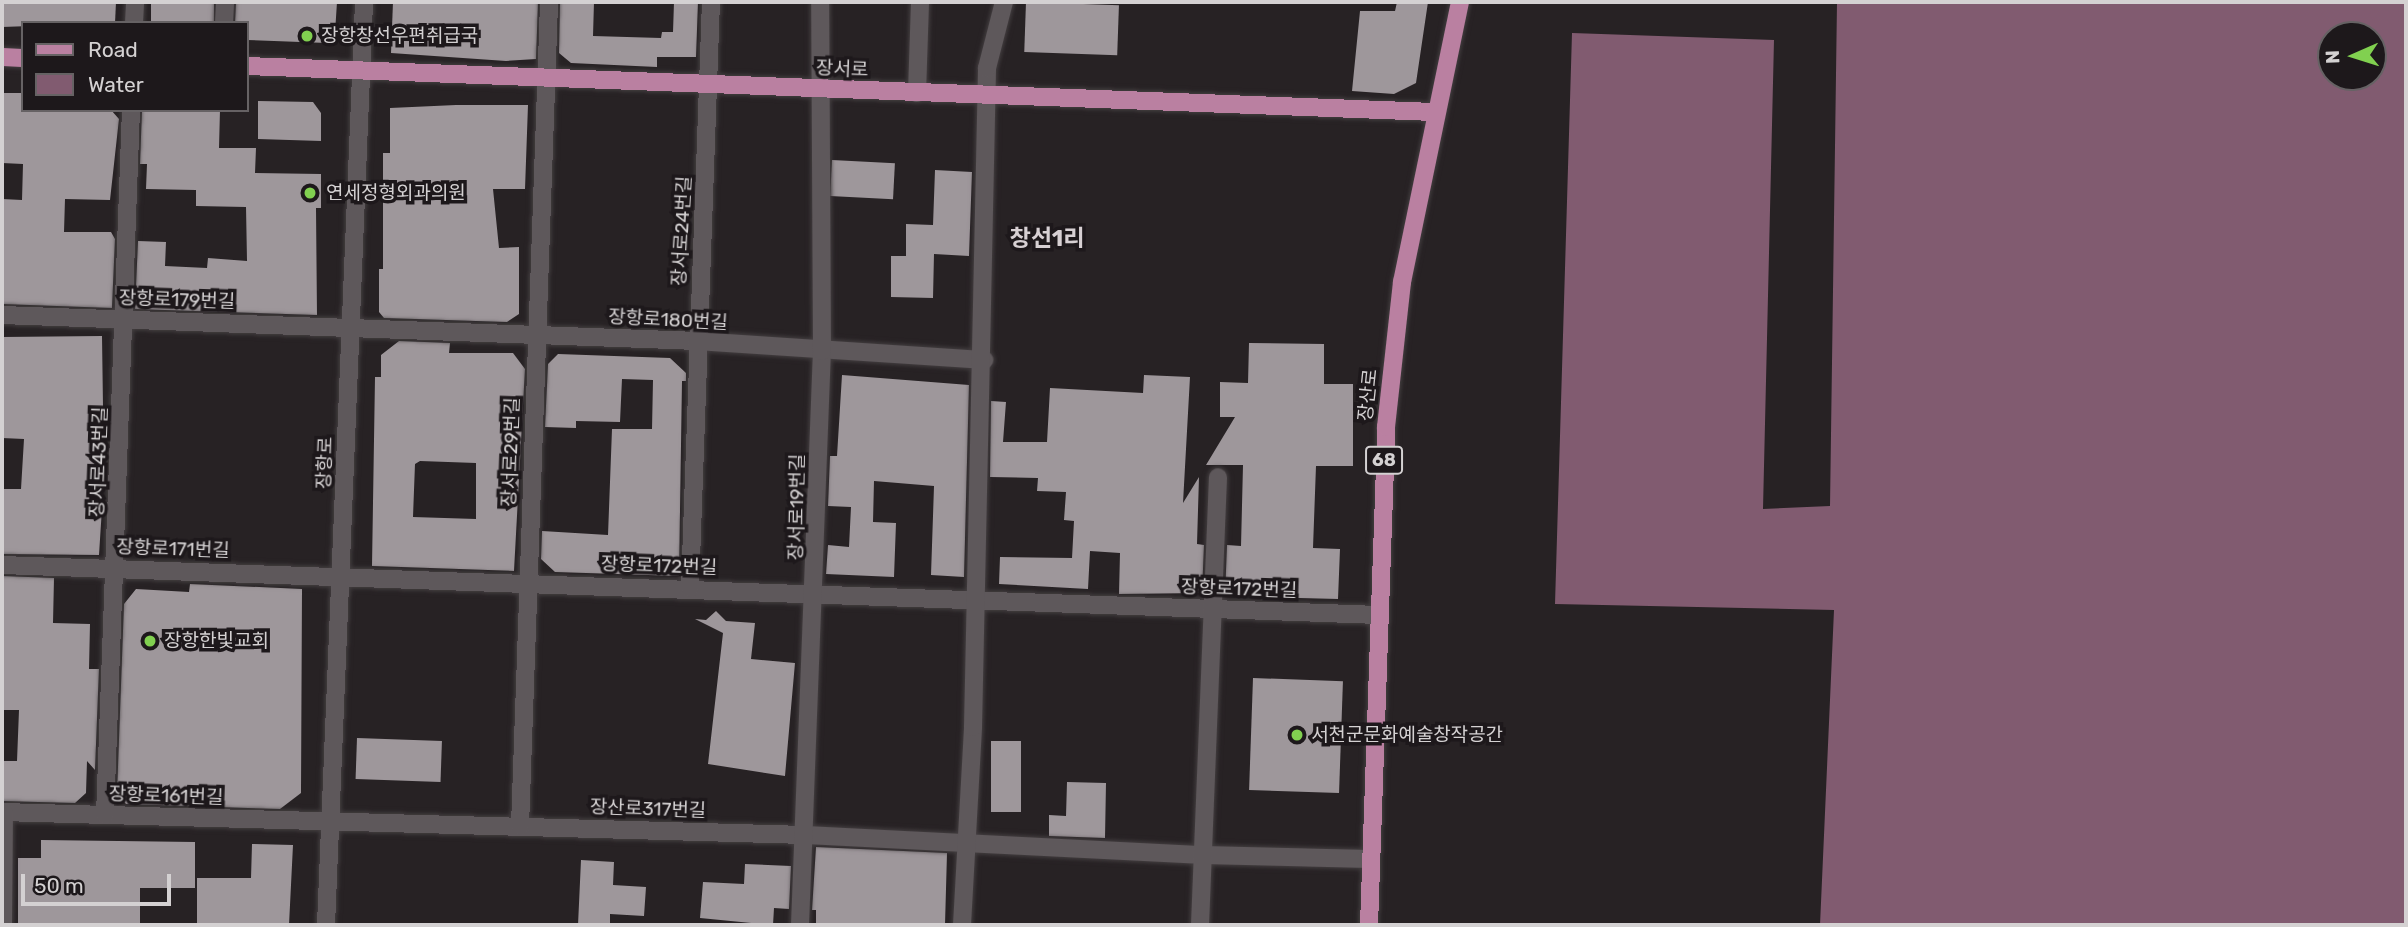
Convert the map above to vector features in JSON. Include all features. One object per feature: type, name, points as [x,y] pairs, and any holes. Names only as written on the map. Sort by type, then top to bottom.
[{"type":"main road","name":"장산로","points":[[1369,925],[1376,615],[1386,427],[1400,296],[1435,112],[1460,2]]},
{"type":"main road","points":[[2,57],[21,58]]},
{"type":"main road","name":"장서로","points":[[248,66],[1435,112]]},
{"type":"street","points":[[134,21],[135,2]]},
{"type":"street","points":[[224,21],[225,2]]},
{"type":"street","name":"장항로","points":[[326,925],[364,2]]},
{"type":"street","name":"장서로29번길","points":[[520,826],[535,335],[549,2]]},
{"type":"street","name":"장서로24번길","points":[[690,587],[711,2]]},
{"type":"street","name":"장서로19번길","points":[[800,925],[816,592],[822,351],[817,89],[820,2]]},
{"type":"street","points":[[917,93],[920,2]]},
{"type":"street","points":[[962,925],[973,727],[984,360],[987,68],[1004,2]]},
{"type":"street","name":"장서로43번길","points":[[105,815],[117,568],[131,112]]},
{"type":"street","name":"장항로179번길","points":[[2,315],[351,327]]},
{"type":"street","name":"장항로180번길","points":[[351,327],[698,341],[984,360]]},
{"type":"street","points":[[1200,925],[1218,477]]},
{"type":"street","name":"장항로171번길","points":[[2,565],[342,576]]},
{"type":"street","name":"장항로172번길","points":[[342,576],[690,587],[1376,615]]},
{"type":"street","points":[[3,812],[3,925]]},
{"type":"street","name":"장항로161번길","points":[[3,812],[329,822]]},
{"type":"street","name":"장산로317번길","points":[[329,822],[806,835],[1203,855],[1370,859]]},
{"type":"water","points":[[1837,2],[2406,2],[2406,925],[1820,925],[1834,610],[1555,604],[1572,33],[1774,40],[1763,509],[1830,506]]},
{"type":"building","points":[[2,2],[116,2],[115,21],[21,21],[21,26],[2,27]]},
{"type":"building","points":[[151,2],[214,2],[214,21],[151,21]]},
{"type":"building","points":[[236,2],[337,2],[335,33],[327,43],[248,40],[248,21],[235,21]]},
{"type":"building","points":[[393,2],[538,2],[536,59],[506,61],[391,53]]},
{"type":"building","points":[[560,2],[594,2],[593,36],[661,38],[662,32],[673,32],[674,2],[698,2],[696,57],[657,57],[657,67],[571,63],[559,53]]},
{"type":"building","points":[[1026,2],[1119,5],[1117,55],[1024,52]]},
{"type":"building","points":[[1397,2],[1428,2],[1416,83],[1394,94],[1352,91],[1360,11],[1395,11]]},
{"type":"building","points":[[2,93],[21,93],[21,112],[113,112],[119,119],[110,200],[65,199],[64,232],[111,232],[115,239],[112,308],[2,304],[2,199],[22,200],[23,164],[2,163]]},
{"type":"building","points":[[258,101],[313,102],[321,113],[321,141],[258,139]]},
{"type":"building","points":[[528,105],[525,189],[493,189],[499,248],[519,247],[519,314],[507,322],[384,318],[379,312],[379,269],[383,269],[383,153],[390,153],[390,108]]},
{"type":"building","points":[[142,112],[220,112],[219,148],[256,148],[255,173],[321,174],[321,208],[316,208],[317,315],[135,309],[138,241],[166,242],[165,266],[207,268],[208,258],[247,261],[246,207],[196,206],[196,190],[146,189],[147,164],[140,164]]},
{"type":"building","points":[[832,160],[895,163],[893,199],[830,196]]},
{"type":"building","points":[[935,170],[972,172],[969,256],[934,254],[933,298],[891,297],[891,256],[906,256],[906,224],[933,225]]},
{"type":"building","points":[[102,336],[104,477],[99,555],[2,554],[2,489],[21,489],[24,439],[2,438],[2,337]]},
{"type":"building","points":[[399,341],[450,343],[449,353],[513,353],[525,369],[514,571],[372,566],[375,377],[381,377],[381,355]],"holes":[[[420,461],[476,463],[476,519],[413,517],[415,464]]]},
{"type":"building","points":[[1249,343],[1324,344],[1324,384],[1353,384],[1353,466],[1316,466],[1313,548],[1340,549],[1338,599],[1225,596],[1227,545],[1241,546],[1243,465],[1206,465],[1235,417],[1220,417],[1220,382],[1248,383]]},
{"type":"building","points":[[558,354],[670,358],[686,373],[686,381],[682,381],[679,576],[555,572],[541,559],[542,531],[608,535],[612,429],[652,429],[653,380],[622,379],[620,422],[576,421],[576,428],[545,427],[548,364]]},
{"type":"building","points":[[842,375],[969,385],[964,577],[931,575],[934,486],[874,481],[873,522],[896,523],[894,577],[826,574],[828,545],[849,547],[851,507],[828,506],[830,456],[837,456]]},
{"type":"building","points":[[1144,375],[1190,377],[1183,503],[1199,477],[1197,544],[1204,545],[1202,593],[1119,594],[1120,553],[1090,551],[1088,589],[999,584],[1000,557],[1072,558],[1074,521],[1064,520],[1066,492],[1037,491],[1038,478],[990,477],[991,401],[1006,402],[1003,442],[1047,442],[1050,388],[1143,393]]},
{"type":"building","points":[[2,576],[54,578],[53,623],[90,624],[89,669],[99,669],[95,770],[87,761],[86,793],[75,803],[2,801],[2,761],[17,761],[19,710],[2,710]]},
{"type":"building","points":[[190,584],[302,589],[301,793],[280,809],[126,804],[117,794],[124,604],[136,589],[189,592]]},
{"type":"building","points":[[716,611],[726,621],[755,623],[751,659],[795,663],[785,776],[708,764],[723,633],[695,619],[706,620]]},
{"type":"building","name":"서천군문화예술창작공간","points":[[1253,678],[1343,681],[1339,793],[1249,790]]},
{"type":"building","points":[[357,738],[442,741],[441,782],[356,779]]},
{"type":"building","points":[[991,741],[1021,741],[1021,812],[991,812]]},
{"type":"building","points":[[1067,782],[1106,783],[1105,838],[1049,836],[1049,815],[1066,816]]},
{"type":"building","points":[[41,840],[195,842],[195,888],[140,888],[140,925],[18,925],[18,858],[41,858]]},
{"type":"building","points":[[252,844],[293,845],[289,925],[197,925],[197,878],[251,878]]},
{"type":"building","points":[[816,847],[947,853],[945,925],[816,925],[816,910],[812,910]]},
{"type":"building","points":[[581,860],[614,862],[613,885],[646,887],[644,916],[610,914],[610,925],[578,925]]},
{"type":"building","points":[[745,864],[791,866],[789,909],[774,908],[773,925],[700,918],[703,882],[744,884]]},
{"type":"place","name":"장항창선우편취급국","points":[[307,36]]},
{"type":"place","name":"연세정형외과의원","points":[[310,193]]},
{"type":"place","name":"장항한빛교회","points":[[150,641]]},
{"type":"place","name":"서천군문화예술창작공간","points":[[1297,735]]},
{"type":"district","name":"창선1리","points":[[1047,238]]}]
